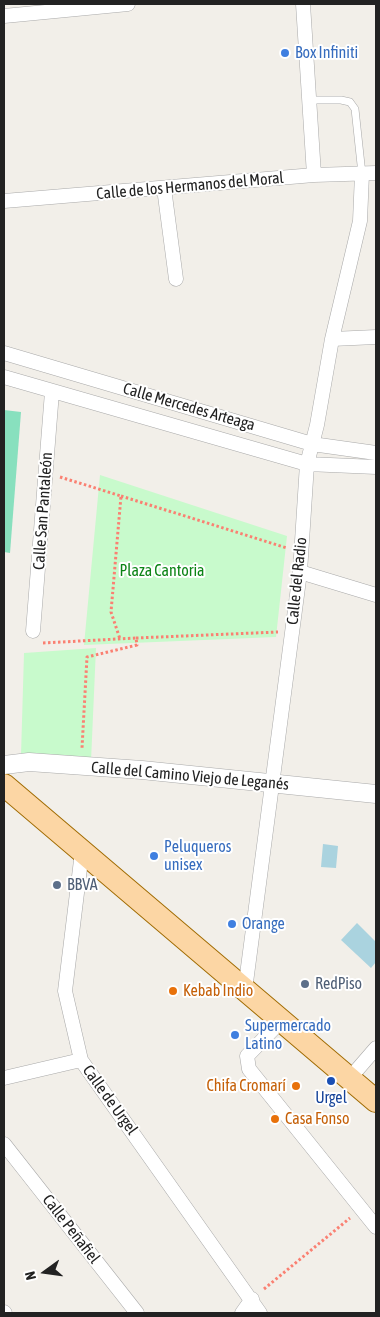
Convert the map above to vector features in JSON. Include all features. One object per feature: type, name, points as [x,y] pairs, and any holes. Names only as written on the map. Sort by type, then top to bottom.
[{"type":"main road","points":[[4,785],[376,1101]]},
{"type":"street","points":[[4,16],[128,4]]},
{"type":"street","points":[[303,4],[314,175]]},
{"type":"street","name":"Calle de los Hermanos del Moral","points":[[4,202],[314,175],[369,173]]},
{"type":"street","name":"Calle del Radio","points":[[245,990],[300,572],[307,464],[332,339],[360,221],[369,173]]},
{"type":"street","points":[[164,188],[176,279]]},
{"type":"street","points":[[332,339],[376,337]]},
{"type":"street","name":"Calle Mercedes Arteaga","points":[[4,353],[312,444],[376,454]]},
{"type":"street","name":"Calle Mercedes Arteaga","points":[[4,377],[307,464],[376,467]]},
{"type":"street","name":"Calle San Pantaleón","points":[[34,631],[52,392]]},
{"type":"street","points":[[300,572],[376,594]]},
{"type":"street","name":"Calle del Camino Viejo de Leganés","points":[[4,765],[29,762],[142,770],[376,794]]},
{"type":"street","name":"Calle de Urgel","points":[[82,852],[65,991],[81,1060],[252,1299],[260,1313]]},
{"type":"street","points":[[280,1020],[247,1056],[249,1070],[376,1227]]},
{"type":"street","points":[[350,1078],[376,1048]]},
{"type":"street","points":[[4,1078],[81,1060]]},
{"type":"street","name":"Calle Peñafiel","points":[[4,1144],[137,1313]]},
{"type":"street","points":[[242,1313],[252,1299]]},
{"type":"lane","points":[[309,100],[341,100],[350,102],[355,109],[369,173]]},
{"type":"path","points":[[45,472],[301,553]]},
{"type":"path","points":[[120,639],[111,612],[121,496]]},
{"type":"path","points":[[34,631],[42,643],[291,632]]},
{"type":"path","points":[[81,767],[87,657],[137,645],[136,638]]},
{"type":"path","points":[[252,1299],[361,1208]]},
{"type":"green space","points":[[4,410],[21,412],[10,553],[4,552]]},
{"type":"green space","name":"Plaza Cantoria","points":[[100,475],[287,536],[276,637],[84,645]]},
{"type":"green space","points":[[96,648],[91,761],[21,755],[24,653]]},
{"type":"water","points":[[323,844],[338,846],[336,868],[321,867]]},
{"type":"water","points":[[357,923],[376,942],[376,962],[371,968],[341,940]]},
{"type":"place","name":"Box Infiniti","points":[[285,53]]},
{"type":"place","name":"Peluqueros unisex","points":[[154,856]]},
{"type":"place","name":"BBVA","points":[[57,885]]},
{"type":"place","name":"Orange","points":[[232,924]]},
{"type":"place","name":"RedPiso","points":[[305,984]]},
{"type":"place","name":"Kebab Indio","points":[[173,991]]},
{"type":"place","name":"Supermercado Latino","points":[[235,1035]]},
{"type":"place","name":"Urgel","points":[[331,1081]]},
{"type":"place","name":"Chifa Cromarí","points":[[296,1086]]},
{"type":"place","name":"Casa Fonso","points":[[275,1119]]}]
